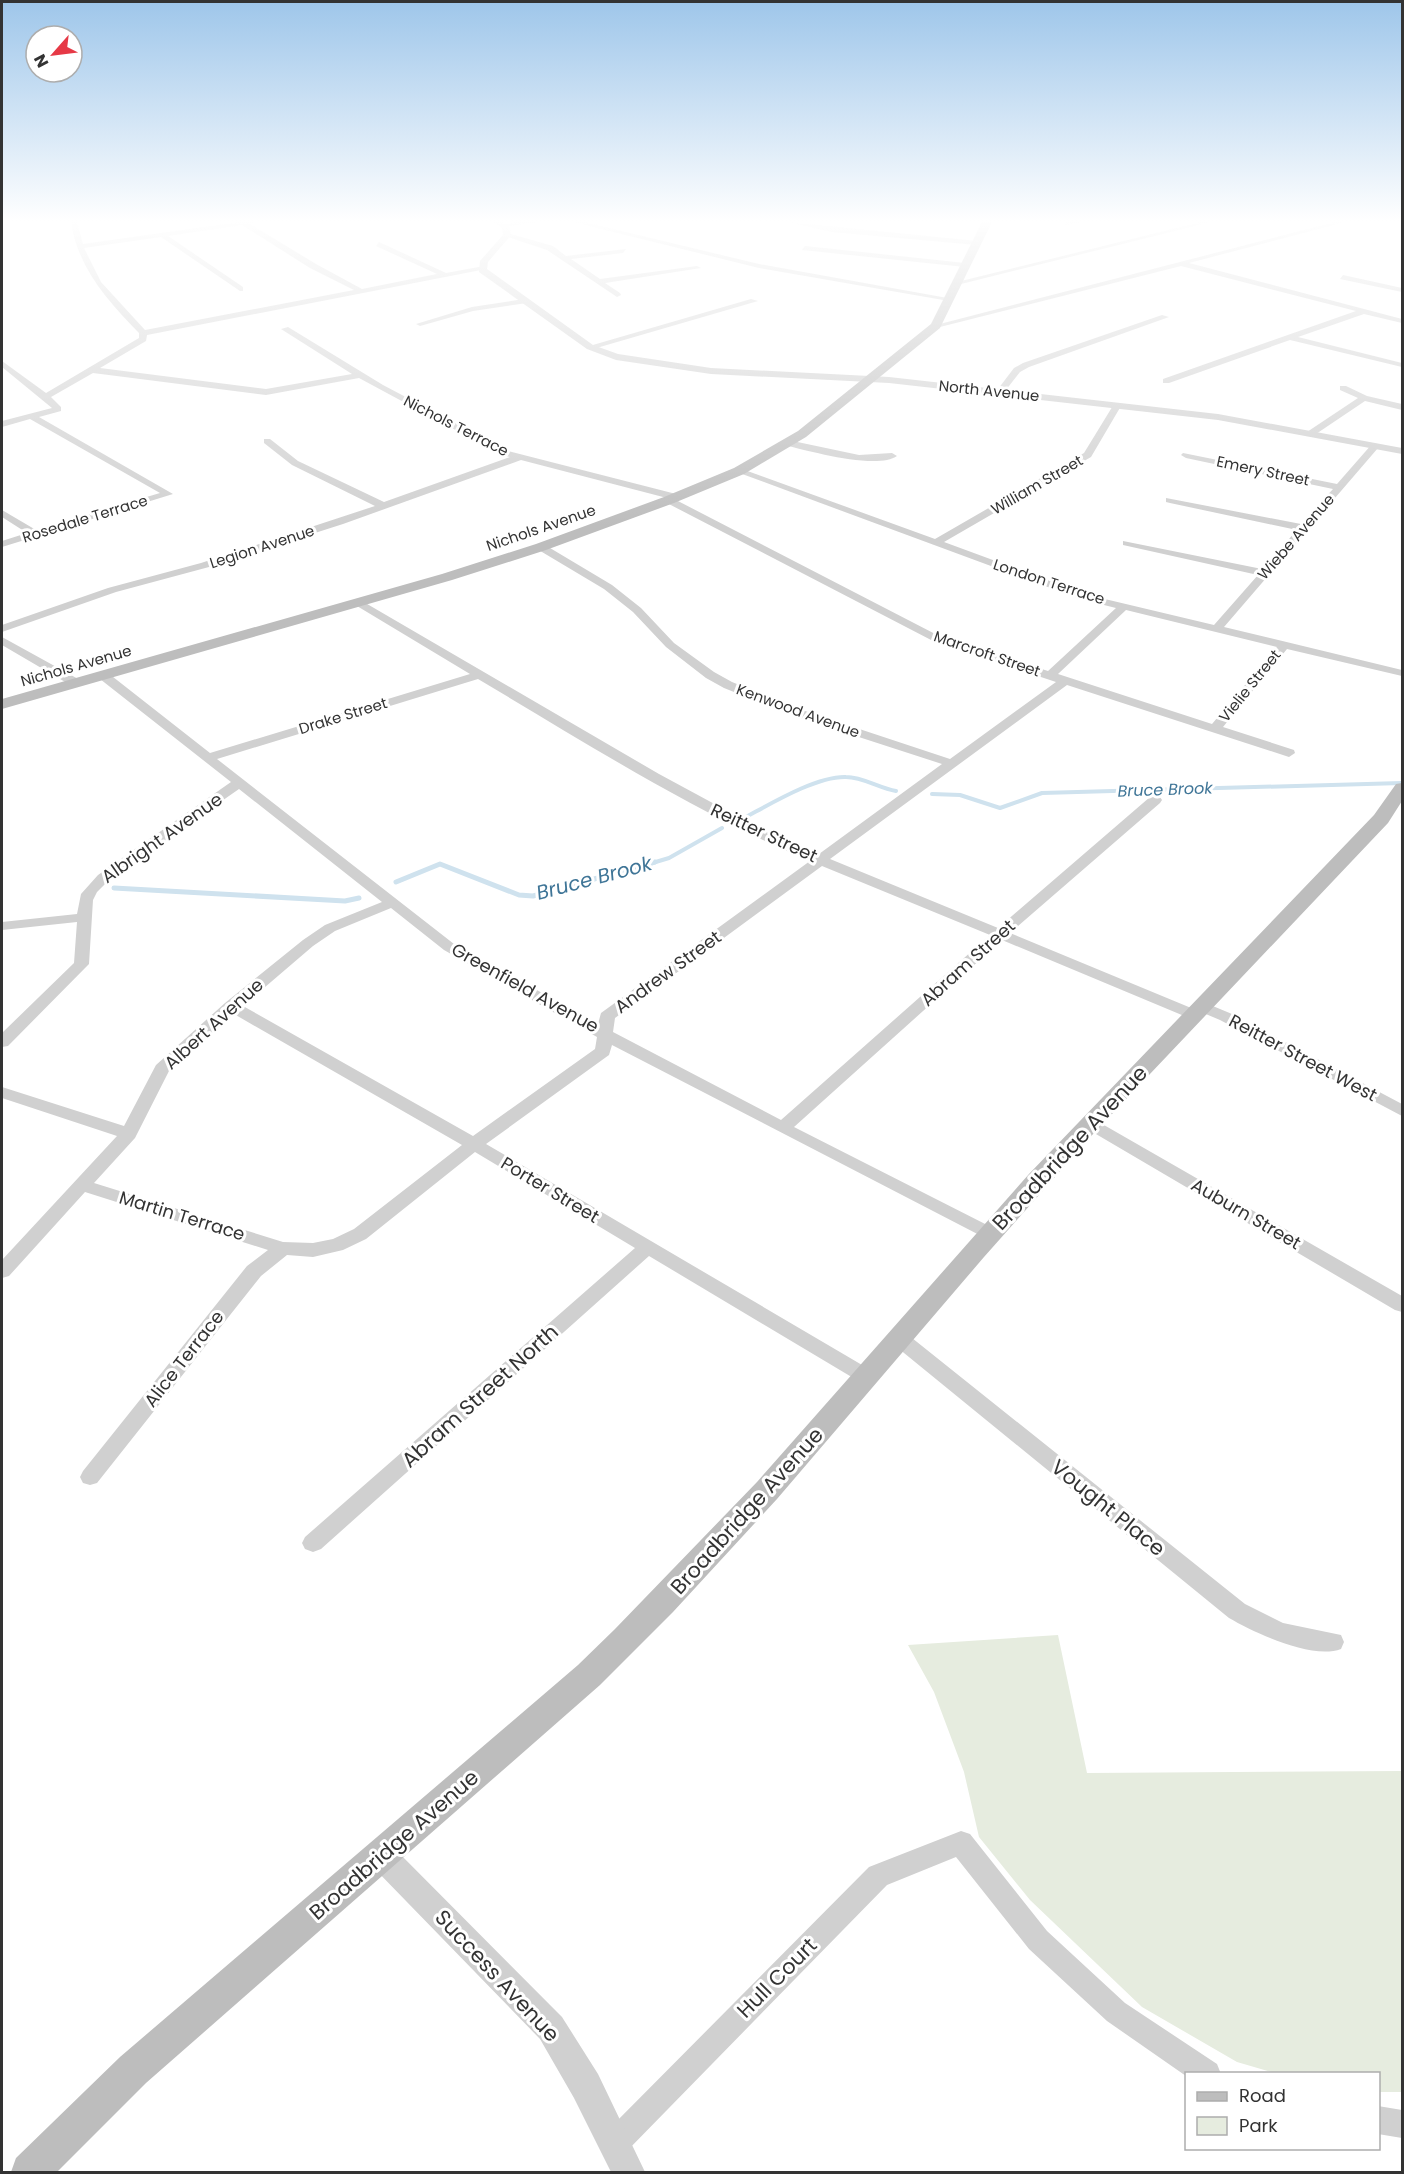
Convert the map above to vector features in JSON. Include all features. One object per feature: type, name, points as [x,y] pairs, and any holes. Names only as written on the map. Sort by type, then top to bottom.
[{"type":"main road","name":"Nichols Avenue","points":[[2,704],[358,603],[541,547],[673,499],[739,471],[788,443],[873,379],[936,326]]},
{"type":"main road","name":"Broadbridge Avenue","points":[[30,2172],[133,2070],[589,1675],[646,1621],[710,1554],[867,1377],[989,1234],[1090,1124],[1381,819],[1401,792]]},
{"type":"street","points":[[46,397],[139,343],[143,339],[143,333],[134,323]]},
{"type":"street","points":[[143,333],[193,323]]},
{"type":"street","name":"North Avenue","points":[[556,323],[590,347],[616,357],[704,370],[873,379],[1218,417],[1402,451]]},
{"type":"street","points":[[590,347],[674,323]]},
{"type":"street","points":[[936,326],[946,323]]},
{"type":"street","points":[[999,393],[1017,370],[1026,365],[1146,323]]},
{"type":"street","points":[[1166,381],[1327,323]]},
{"type":"street","name":"Nichols Terrace","points":[[285,329],[359,375],[498,450],[673,499]]},
{"type":"street","points":[[1287,337],[1402,365]]},
{"type":"street","points":[[2,363],[58,409]]},
{"type":"street","points":[[92,370],[267,392],[359,375]]},
{"type":"street","points":[[1343,388],[1364,398],[1402,407]]},
{"type":"street","points":[[1311,434],[1364,398]]},
{"type":"street","name":"William Street","points":[[936,543],[1088,456],[1117,406]]},
{"type":"street","points":[[2,424],[58,409]]},
{"type":"street","points":[[30,416],[50,428],[58,409]]},
{"type":"street","name":"Rosedale Terrace","points":[[2,544],[168,494],[50,428]]},
{"type":"street","points":[[267,441],[295,463],[384,506]]},
{"type":"street","points":[[788,443],[859,458],[892,456]]},
{"type":"street","name":"Wiebe Avenue","points":[[1217,628],[1375,446]]},
{"type":"street","name":"Emery Street","points":[[1186,455],[1339,487]]},
{"type":"street","name":"Legion Avenue","points":[[2,629],[112,590],[206,565],[384,506],[520,457]]},
{"type":"street","name":"London Terrace","points":[[739,471],[1055,588],[1402,673]]},
{"type":"street","name":"Marcroft Street","points":[[673,499],[937,639],[1288,753]]},
{"type":"street","points":[[1170,500],[1304,528]]},
{"type":"street","points":[[2,513],[35,534]]},
{"type":"street","points":[[1127,543],[1265,573]]},
{"type":"street","name":"Kenwood Avenue","points":[[541,547],[608,587],[637,610],[670,645],[728,686],[795,712],[954,764]]},
{"type":"street","name":"Reitter Street","points":[[358,603],[724,816],[767,838],[999,935],[1198,1011]]},
{"type":"street","points":[[1051,675],[1124,606]]},
{"type":"street","points":[[2,640],[76,683]]},
{"type":"street","name":"Vielie Street","points":[[1215,729],[1285,644]]},
{"type":"street","name":"Drake Street","points":[[206,758],[481,674]]},
{"type":"street","name":"Greenfield Avenue","points":[[104,676],[449,947],[604,1033],[989,1234]]},
{"type":"street","name":"Andrew Street","points":[[284,1248],[313,1250],[337,1245],[360,1234],[474,1144],[603,1052],[607,1016],[1066,680]]},
{"type":"street","name":"Albright Avenue","points":[[2,1042],[81,964],[85,947],[87,896],[105,876],[239,783]]},
{"type":"street","name":"Abram Street","points":[[783,1128],[999,935],[1155,800]]},
{"type":"street","name":"Albert Avenue","points":[[2,1271],[129,1134],[162,1069],[183,1048],[231,1005],[308,943],[330,928],[394,902]]},
{"type":"street","points":[[2,926],[86,917]]},
{"type":"street","name":"Porter Street","points":[[231,1005],[474,1144],[867,1377]]},
{"type":"street","name":"Reitter Street West","points":[[1198,1011],[1236,1023],[1402,1111]]},
{"type":"street","points":[[2,1092],[129,1134]]},
{"type":"street","name":"Auburn Street","points":[[1090,1124],[1402,1305]]},
{"type":"street","name":"Martin Terrace","points":[[81,1185],[284,1248]]},
{"type":"street","name":"Alice Terrace","points":[[90,1477],[254,1271],[284,1248]]},
{"type":"street","name":"Abram Street North","points":[[313,1543],[646,1248]]},
{"type":"street","name":"Vought Place","points":[[900,1339],[1237,1611],[1276,1631],[1298,1638],[1333,1642]]},
{"type":"street","name":"Hull Court","points":[[614,2144],[878,1876],[961,1843],[1038,1940],[1116,2012],[1206,2072]]},
{"type":"street","name":"Success Avenue","points":[[382,1856],[551,2028],[586,2086],[628,2172]]},
{"type":"street","points":[[1380,2121],[1402,2124]]},
{"type":"green space","points":[[1058,1635],[1087,1773],[1402,1771],[1402,2092],[1380,2092],[1380,2072],[1272,2072],[1237,2062],[1142,2007],[1030,1900],[979,1837],[964,1772],[934,1692],[908,1645]]},
{"type":"waterway","name":"Bruce Brook","points":[[746,817],[795,791],[834,778],[859,779],[896,791]]},
{"type":"waterway","name":"Bruce Brook","points":[[932,794],[960,795],[1000,808],[1042,793],[1402,783]]},
{"type":"waterway","name":"Bruce Brook","points":[[649,864],[669,858],[722,828]]},
{"type":"waterway","name":"Bruce Brook","points":[[396,882],[440,864],[519,895],[533,896],[655,862]]},
{"type":"waterway","name":"Bruce Brook","points":[[114,888],[345,901],[359,898]]}]
